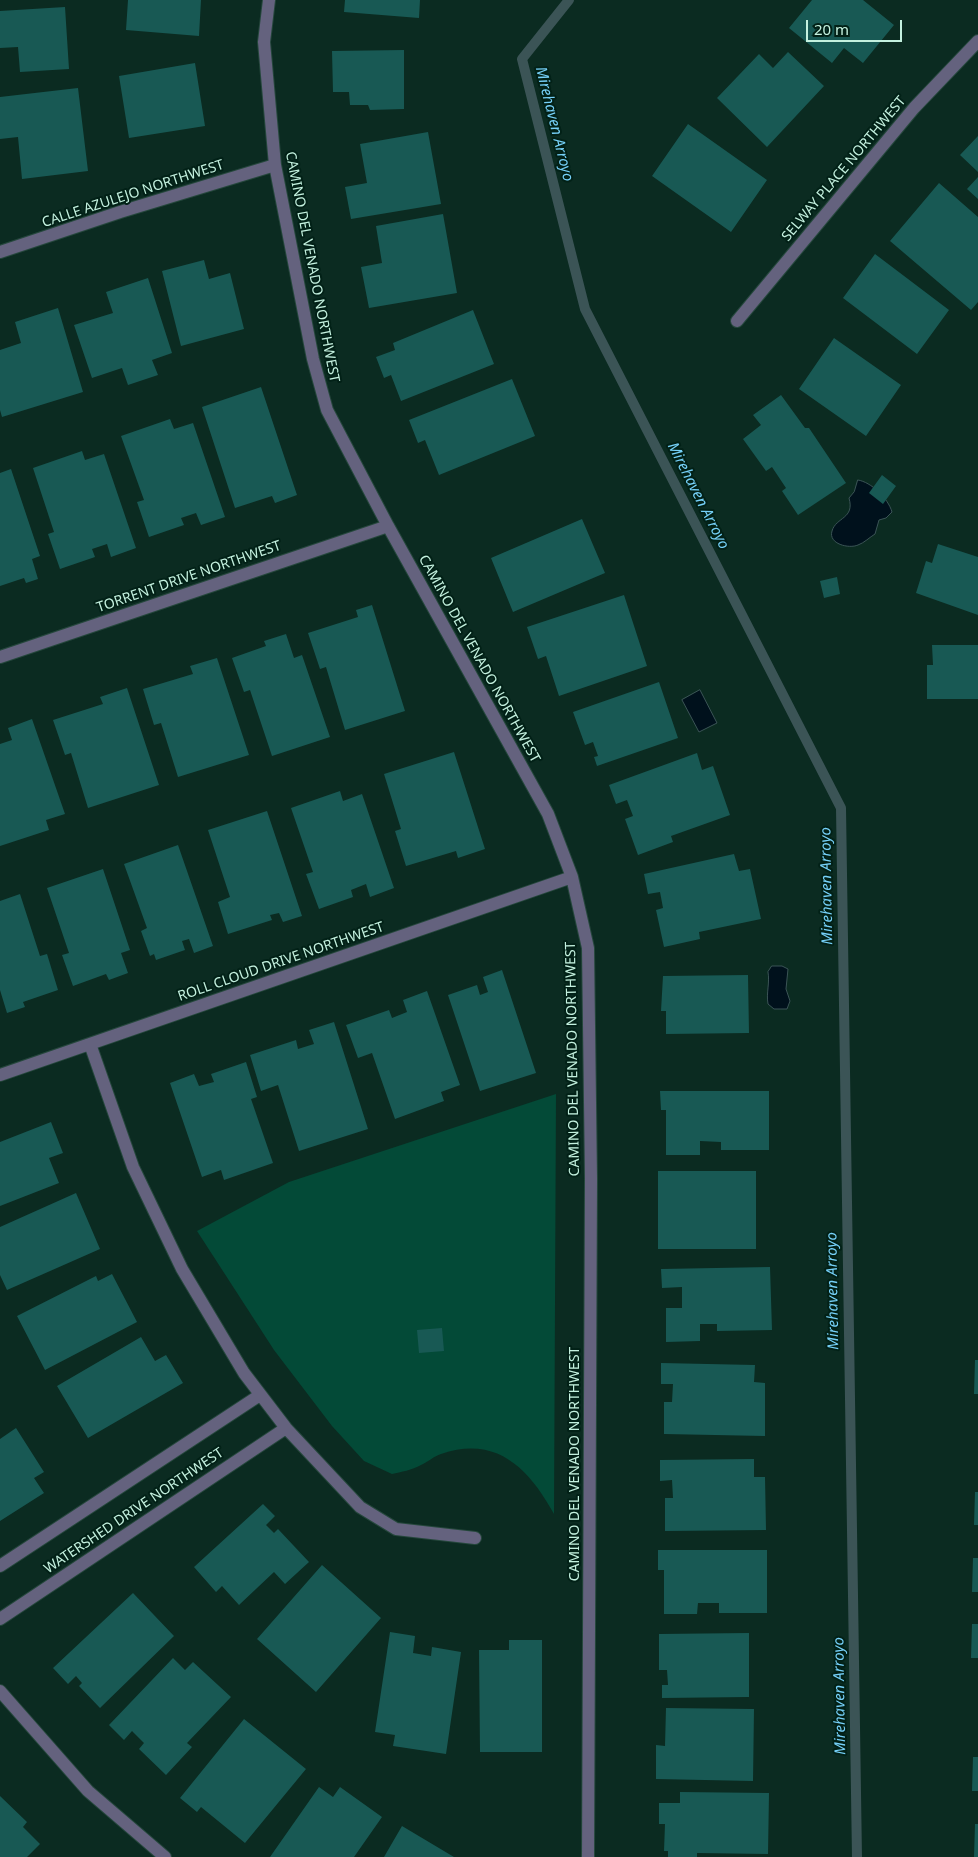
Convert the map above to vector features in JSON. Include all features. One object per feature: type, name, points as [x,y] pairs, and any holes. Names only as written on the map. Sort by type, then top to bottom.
[{"type":"street","name":"CAMINO DEL VENADO NORTHWEST","points":[[270,0],[264,42],[275,165],[312,359],[327,410],[388,526],[548,814],[572,877],[588,948],[591,1179],[588,1857]]},
{"type":"street","name":"SELWAY PLACE NORTHWEST","points":[[738,321],[914,108],[978,40]]},
{"type":"street","name":"CALLE AZULEJO NORTHWEST","points":[[0,252],[120,212],[275,165]]},
{"type":"street","name":"TORRENT DRIVE NORTHWEST","points":[[0,657],[388,526]]},
{"type":"street","name":"ROLL CLOUD DRIVE NORTHWEST","points":[[0,1075],[572,877]]},
{"type":"street","points":[[90,1044],[133,1167],[178,1260],[244,1373],[260,1395],[286,1428],[360,1507],[396,1529],[475,1538]]},
{"type":"street","name":"WATERSHED DRIVE NORTHWEST","points":[[0,1566],[260,1395]]},
{"type":"street","name":"WATERSHED DRIVE NORTHWEST","points":[[0,1619],[286,1428]]},
{"type":"street","points":[[0,1691],[88,1791],[165,1857]]},
{"type":"green space","points":[[556,1094],[554,1514],[534,1483],[522,1470],[509,1460],[495,1453],[479,1449],[461,1449],[438,1455],[424,1464],[392,1474],[364,1461],[332,1426],[274,1350],[197,1231],[289,1182]]},
{"type":"water","points":[[858,480],[868,484],[878,492],[887,501],[892,512],[886,518],[879,520],[875,534],[860,544],[845,546],[833,539],[832,531],[834,526],[847,514],[850,505],[849,498],[854,492]]},
{"type":"water","points":[[700,690],[717,723],[699,732],[682,700]]},
{"type":"water","points":[[772,966],[782,966],[788,969],[786,989],[790,1001],[787,1009],[774,1009],[768,1004],[768,972]]},
{"type":"building","points":[[128,0],[201,0],[199,36],[126,30]]},
{"type":"building","points":[[345,0],[420,0],[419,18],[344,12]]},
{"type":"building","points":[[812,0],[863,0],[894,25],[863,63],[844,48],[832,63],[789,28]]},
{"type":"building","points":[[65,7],[69,69],[20,72],[18,47],[0,48],[0,11]]},
{"type":"building","points":[[404,50],[404,109],[370,110],[368,105],[350,105],[349,92],[333,92],[332,51]]},
{"type":"building","points":[[788,52],[824,86],[767,147],[717,98],[759,54],[773,68]]},
{"type":"building","points":[[195,63],[205,126],[129,138],[119,76]]},
{"type":"building","points":[[78,88],[88,171],[22,179],[18,137],[0,139],[0,97]]},
{"type":"building","points":[[688,124],[767,180],[731,232],[652,176]]},
{"type":"building","points":[[428,132],[441,204],[351,219],[345,187],[367,183],[360,144]]},
{"type":"building","points":[[978,136],[978,172],[960,155]]},
{"type":"building","points":[[978,177],[978,199],[967,189]]},
{"type":"building","points":[[939,183],[978,217],[978,302],[971,310],[890,241]]},
{"type":"building","points":[[443,214],[457,293],[369,308],[361,267],[382,263],[376,226]]},
{"type":"building","points":[[875,254],[949,310],[917,354],[843,298]]},
{"type":"building","points":[[204,260],[209,279],[230,273],[244,329],[181,346],[162,271]]},
{"type":"building","points":[[148,278],[172,353],[152,360],[158,375],[128,385],[122,368],[92,378],[74,325],[113,313],[106,292]]},
{"type":"building","points":[[58,308],[83,392],[2,417],[0,410],[0,350],[21,343],[15,322]]},
{"type":"building","points":[[473,310],[494,364],[401,401],[391,375],[384,378],[376,357],[395,350],[393,343]]},
{"type":"building","points":[[834,338],[901,385],[866,436],[799,389]]},
{"type":"building","points":[[512,379],[535,436],[439,475],[425,440],[418,443],[409,420]]},
{"type":"building","points":[[261,387],[297,495],[275,503],[272,496],[235,508],[202,407]]},
{"type":"building","points":[[781,395],[805,428],[809,428],[846,483],[798,515],[782,491],[786,488],[772,467],[766,471],[743,439],[761,425],[753,415]]},
{"type":"building","points":[[170,419],[174,429],[193,423],[225,517],[201,525],[196,513],[181,518],[184,525],[149,537],[137,502],[144,500],[121,436]]},
{"type":"building","points":[[82,451],[85,460],[104,454],[136,548],[111,557],[107,544],[92,549],[95,557],[60,569],[48,534],[54,532],[33,468]]},
{"type":"building","points":[[11,469],[40,556],[32,559],[38,579],[26,583],[24,578],[0,586],[0,473]]},
{"type":"building","points":[[882,475],[896,486],[883,504],[869,493]]},
{"type":"building","points":[[582,519],[605,573],[513,612],[491,558]]},
{"type":"building","points":[[938,544],[978,557],[978,615],[916,593],[926,561],[932,563]]},
{"type":"building","points":[[837,577],[840,594],[824,598],[820,581]]},
{"type":"building","points":[[624,595],[647,666],[559,696],[546,656],[538,659],[527,627]]},
{"type":"building","points":[[372,605],[405,711],[345,730],[326,667],[320,669],[308,633],[358,617],[356,610]]},
{"type":"building","points":[[286,634],[294,658],[302,655],[330,737],[272,756],[250,690],[244,692],[232,658],[266,646],[264,641]]},
{"type":"building","points":[[932,645],[978,645],[978,699],[927,699],[927,665],[933,665]]},
{"type":"building","points":[[217,658],[249,755],[178,777],[161,723],[154,725],[143,689],[193,674],[190,666]]},
{"type":"building","points":[[659,682],[678,738],[597,766],[594,757],[598,756],[593,742],[585,745],[573,712]]},
{"type":"building","points":[[127,688],[159,785],[88,808],[71,753],[65,755],[53,720],[103,704],[100,697]]},
{"type":"building","points":[[32,719],[65,814],[46,820],[49,830],[0,846],[0,744],[12,740],[8,728]]},
{"type":"building","points":[[454,752],[485,849],[458,858],[456,851],[406,866],[395,831],[401,829],[384,774]]},
{"type":"building","points":[[697,753],[702,770],[713,766],[730,815],[671,836],[673,842],[638,855],[625,819],[633,816],[627,800],[616,804],[609,785]]},
{"type":"building","points":[[340,791],[343,801],[362,794],[394,888],[370,897],[366,884],[351,890],[353,897],[319,909],[306,874],[313,872],[291,808]]},
{"type":"building","points":[[267,811],[302,916],[283,922],[279,913],[270,915],[272,920],[228,934],[218,902],[230,897],[208,830]]},
{"type":"building","points":[[178,845],[213,946],[194,953],[189,939],[182,941],[185,950],[156,960],[154,954],[150,956],[141,931],[147,928],[124,864]]},
{"type":"building","points":[[734,854],[739,871],[750,869],[761,919],[699,932],[700,939],[664,947],[656,910],[663,908],[660,892],[648,894],[644,874]]},
{"type":"building","points":[[103,869],[130,950],[121,953],[128,973],[109,980],[106,974],[73,986],[62,955],[69,953],[47,888]]},
{"type":"building","points":[[20,894],[40,956],[47,954],[58,990],[23,1002],[25,1007],[7,1013],[0,990],[0,901]]},
{"type":"building","points":[[502,970],[536,1073],[480,1091],[448,995],[477,985],[480,995],[488,992],[483,977]]},
{"type":"building","points":[[748,975],[749,1033],[666,1034],[666,1011],[661,1011],[663,976]]},
{"type":"building","points":[[427,991],[460,1085],[441,1092],[444,1101],[395,1119],[372,1053],[358,1058],[346,1025],[389,1010],[392,1018],[407,1012],[403,1000]]},
{"type":"building","points":[[334,1022],[368,1129],[299,1151],[278,1085],[261,1091],[250,1055],[296,1040],[298,1049],[314,1044],[309,1030]]},
{"type":"building","points":[[246,1062],[257,1097],[251,1099],[273,1163],[224,1180],[221,1170],[202,1177],[170,1083],[194,1074],[199,1086],[214,1082],[211,1074]]},
{"type":"building","points":[[660,1091],[769,1091],[769,1150],[721,1150],[721,1142],[700,1141],[700,1155],[666,1155],[666,1110],[661,1110]]},
{"type":"building","points":[[51,1122],[63,1153],[49,1158],[59,1183],[0,1206],[0,1142]]},
{"type":"building","points":[[658,1171],[756,1171],[756,1249],[658,1249]]},
{"type":"building","points":[[76,1193],[100,1249],[7,1290],[0,1275],[0,1227]]},
{"type":"building","points":[[770,1267],[772,1330],[717,1331],[717,1324],[700,1324],[700,1341],[666,1342],[666,1308],[682,1308],[682,1287],[662,1288],[661,1269]]},
{"type":"building","points":[[112,1274],[137,1322],[45,1370],[17,1316],[96,1276],[98,1281]]},
{"type":"building","points":[[442,1328],[444,1351],[419,1353],[417,1330]]},
{"type":"building","points":[[141,1337],[155,1361],[166,1355],[183,1383],[88,1438],[57,1386]]},
{"type":"building","points":[[975,1360],[978,1360],[978,1394],[974,1394]]},
{"type":"building","points":[[661,1363],[755,1365],[754,1382],[765,1383],[765,1436],[664,1434],[664,1402],[672,1402],[673,1384],[661,1384]]},
{"type":"building","points":[[16,1428],[44,1472],[34,1478],[44,1493],[0,1521],[0,1439]]},
{"type":"building","points":[[754,1459],[754,1477],[765,1477],[766,1530],[665,1531],[665,1498],[673,1498],[672,1480],[660,1481],[660,1460]]},
{"type":"building","points":[[975,1492],[978,1492],[978,1525],[974,1525]]},
{"type":"building","points":[[263,1504],[275,1516],[266,1525],[274,1533],[278,1529],[309,1562],[285,1584],[274,1572],[239,1605],[222,1586],[216,1592],[194,1567]]},
{"type":"building","points":[[658,1550],[767,1550],[767,1613],[719,1613],[719,1603],[698,1603],[697,1614],[664,1614],[664,1570],[658,1570]]},
{"type":"building","points":[[973,1558],[978,1558],[978,1592],[972,1592]]},
{"type":"building","points":[[322,1565],[381,1618],[316,1692],[257,1639]]},
{"type":"building","points":[[133,1593],[174,1636],[100,1708],[79,1686],[82,1683],[76,1676],[68,1684],[53,1668]]},
{"type":"building","points":[[972,1624],[978,1624],[978,1658],[971,1658]]},
{"type":"building","points":[[390,1632],[415,1636],[413,1653],[431,1656],[432,1647],[461,1652],[446,1754],[393,1746],[395,1735],[375,1732]]},
{"type":"building","points":[[749,1633],[749,1697],[662,1698],[662,1685],[668,1685],[667,1670],[659,1670],[659,1634]]},
{"type":"building","points":[[509,1640],[542,1640],[542,1752],[480,1752],[479,1650],[509,1650]]},
{"type":"building","points":[[173,1658],[185,1670],[193,1662],[231,1697],[187,1743],[192,1747],[166,1775],[139,1749],[144,1743],[132,1731],[124,1740],[109,1725]]},
{"type":"building","points":[[666,1708],[754,1709],[753,1781],[656,1779],[656,1745],[665,1746]]},
{"type":"building","points":[[244,1719],[306,1769],[245,1843],[201,1807],[197,1812],[180,1798]]},
{"type":"building","points":[[973,1757],[978,1757],[978,1791],[972,1791]]},
{"type":"building","points":[[319,1787],[333,1797],[340,1787],[382,1817],[354,1857],[270,1857]]},
{"type":"building","points":[[680,1792],[769,1793],[768,1854],[697,1853],[697,1857],[668,1857],[668,1851],[664,1851],[665,1824],[659,1824],[659,1803],[680,1803]]},
{"type":"building","points":[[0,1796],[27,1822],[23,1827],[40,1844],[27,1857],[0,1857]]},
{"type":"building","points":[[975,1824],[978,1824],[978,1857],[974,1857]]},
{"type":"building","points":[[402,1826],[454,1857],[384,1857]]},
{"type":"waterway","name":"Mirehaven Arroyo","points":[[569,0],[522,59],[585,309],[841,808],[857,1857]]}]
